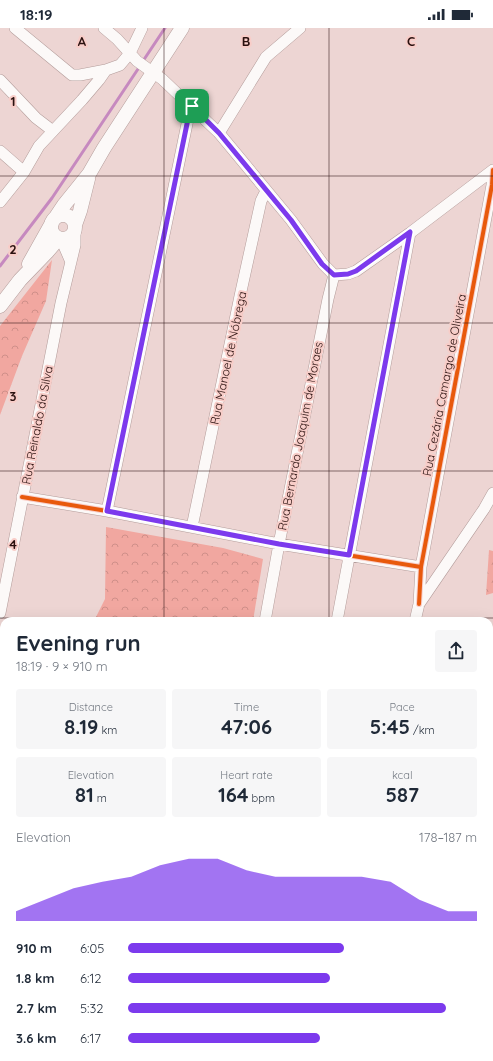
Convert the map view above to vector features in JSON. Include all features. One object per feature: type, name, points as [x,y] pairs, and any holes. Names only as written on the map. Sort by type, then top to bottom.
[{"type":"street","points":[[15,28],[72,75],[106,70],[120,65],[141,63],[182,28]]},
{"type":"street","points":[[104,28],[141,63],[162,79],[192,106],[219,133],[291,220],[322,264],[334,275],[348,274],[356,271],[493,170]]},
{"type":"street","points":[[20,280],[54,220],[89,174],[104,148],[141,63],[142,28]]},
{"type":"street","points":[[219,133],[266,57],[300,28]]},
{"type":"street","points":[[0,202],[24,172],[39,146],[87,95],[106,70]]},
{"type":"street","points":[[0,80],[36,118],[53,131]]},
{"type":"street","points":[[107,511],[160,249],[192,106]]},
{"type":"street","points":[[0,151],[24,172]]},
{"type":"street","name":"Rua Cezária Camargo de Oliveira","points":[[419,604],[421,567],[492,185],[493,170]]},
{"type":"street","points":[[0,306],[20,280],[60,239],[69,238],[72,235],[80,211],[89,174]]},
{"type":"street","name":"Rua Manoel de Nóbrega","points":[[192,527],[261,201],[266,190]]},
{"type":"street","points":[[71,262],[60,239],[52,232],[51,226],[54,220],[64,215],[68,216],[74,221],[75,228]]},
{"type":"street","name":"Rua Reinaldo da Silva","points":[[0,613],[61,303],[75,245],[75,228]]},
{"type":"street","points":[[338,617],[410,232]]},
{"type":"street","name":"Rua Bernardo Joaquim de Moraes","points":[[266,617],[279,544],[334,275]]},
{"type":"street","points":[[416,617],[419,604],[488,510],[493,493]]},
{"type":"street","points":[[22,497],[107,511],[279,544],[421,567]]},
{"type":"green space","points":[[52,260],[46,301],[22,356],[0,415],[0,326]]},
{"type":"green space","points":[[106,527],[223,548],[263,559],[254,617],[96,617],[105,599]]},
{"type":"green space","points":[[489,550],[493,551],[493,593],[486,595]]},
{"type":"waterway","points":[[143,61],[165,28]]},
{"type":"waterway","points":[[0,266],[52,198],[140,66]]},
{"type":"cycle path","points":[[107,511],[188,119],[192,106]]},
{"type":"cycle path","points":[[419,604],[421,567],[492,185],[493,170]]},
{"type":"cycle path","points":[[22,497],[107,511],[279,544],[421,567]]},
{"type":"route","points":[[192,106],[219,133],[291,220],[322,264],[334,275],[348,274],[356,271],[410,232],[349,555],[279,544],[107,511],[154,280],[192,106]]}]
